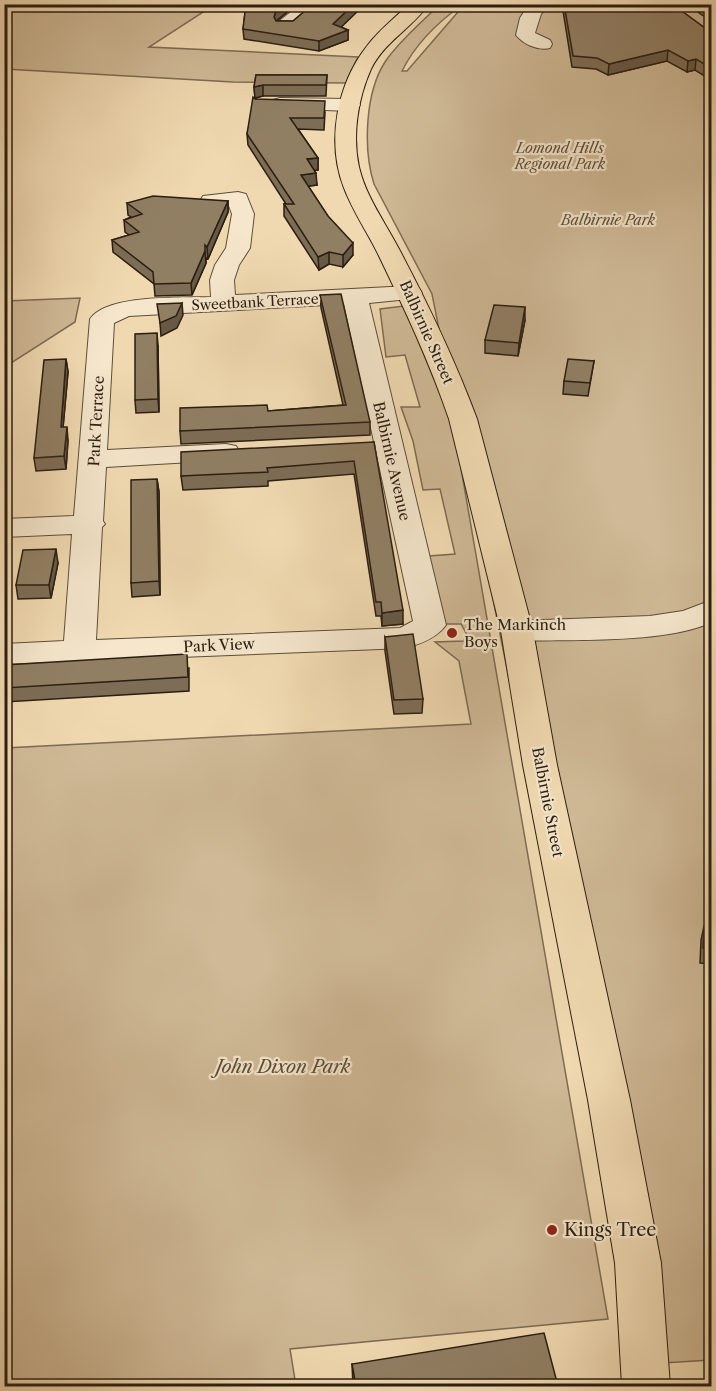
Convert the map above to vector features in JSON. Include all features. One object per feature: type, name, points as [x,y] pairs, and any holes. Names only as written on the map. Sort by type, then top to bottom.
[{"type":"main road","name":"Balbirnie Street","points":[[420,4],[369,56],[361,69],[350,105],[345,148],[348,167],[356,191],[381,235],[440,356],[463,419],[517,631],[543,776],[609,1100],[636,1251],[642,1306],[645,1386]]},
{"type":"street","points":[[285,26],[313,4]]},
{"type":"street","points":[[541,4],[536,7],[528,21],[525,35],[543,44]]},
{"type":"street","points":[[263,104],[350,105]]},
{"type":"street","points":[[211,201],[237,196],[243,214],[238,248],[227,265],[222,280],[224,304]]},
{"type":"street","name":"Sweetbank Terrace","points":[[102,319],[124,309],[410,293]]},
{"type":"street","name":"Balbirnie Avenue","points":[[355,297],[377,445],[430,625]]},
{"type":"street","name":"Park Terrace","points":[[79,651],[90,524],[102,319]]},
{"type":"street","points":[[93,459],[249,451]]},
{"type":"street","points":[[4,528],[90,524]]},
{"type":"street","points":[[517,631],[650,626],[690,620],[711,610]]},
{"type":"street","name":"Park View","points":[[4,654],[406,638],[430,625]]},
{"type":"green space","points":[[4,5],[214,5],[149,47],[358,57],[346,83],[233,82],[5,69]]},
{"type":"green space","name":"Lomond Hills Regional Park","points":[[439,5],[462,5],[428,35],[413,52],[402,71],[407,71],[464,5],[711,5],[711,1360],[646,1364],[432,294],[374,184],[370,170],[368,122],[373,89],[378,75],[385,62],[410,32]]},
{"type":"green space","points":[[80,298],[75,322],[5,367],[5,301]]},
{"type":"green space","name":"John Dixon Park","points":[[404,306],[450,418],[457,445],[608,1319],[290,1349],[296,1386],[5,1386],[5,748],[471,724],[459,661],[435,642],[464,641],[466,633],[461,624],[443,624],[429,556],[455,554],[440,489],[423,490],[413,441],[401,407],[420,407],[405,355],[386,357],[380,309]]},
{"type":"building","points":[[246,4],[283,4],[276,11],[274,17],[276,21],[293,21],[313,4],[354,4],[333,24],[348,30],[319,41],[243,29]]},
{"type":"building","points":[[564,4],[672,4],[705,28],[711,29],[711,68],[696,59],[688,61],[668,50],[609,64],[597,58],[573,56]]},
{"type":"building","points":[[703,4],[711,4],[711,10]]},
{"type":"building","points":[[256,75],[327,75],[326,85],[254,87]]},
{"type":"building","points":[[253,97],[255,99],[325,101],[324,118],[290,118],[318,158],[307,159],[316,173],[301,175],[328,216],[353,243],[343,255],[329,252],[318,257],[284,204],[294,204],[247,134]]},
{"type":"building","points":[[153,196],[228,201],[207,247],[205,245],[205,251],[191,283],[154,284],[153,272],[112,240],[139,232],[124,220],[142,214],[127,203]]},
{"type":"building","points":[[341,294],[370,422],[180,431],[180,408],[267,405],[268,411],[346,405],[320,295]]},
{"type":"building","points":[[182,303],[176,316],[160,323],[157,304]]},
{"type":"building","points":[[494,305],[525,307],[519,343],[485,340]]},
{"type":"building","points":[[157,333],[158,399],[135,400],[135,334]]},
{"type":"building","points":[[66,359],[61,427],[67,427],[64,456],[34,458],[44,360]]},
{"type":"building","points":[[568,359],[594,361],[590,383],[564,381]]},
{"type":"building","points":[[374,442],[403,610],[382,613],[381,602],[376,602],[354,461],[267,468],[268,472],[181,476],[181,452]]},
{"type":"building","points":[[157,479],[159,581],[131,583],[131,480]]},
{"type":"building","points":[[56,549],[49,585],[16,585],[23,550]]},
{"type":"building","points":[[413,634],[423,699],[394,700],[385,637]]},
{"type":"building","points":[[187,654],[188,677],[4,688],[4,665]]},
{"type":"building","points":[[704,926],[711,927],[711,950],[703,948]]},
{"type":"building","points":[[710,1028],[711,1053],[708,1053]]},
{"type":"building","points":[[544,1333],[558,1386],[356,1386],[352,1364]]},
{"type":"place","name":"The Markinch Boys","points":[[452,633]]},
{"type":"place","name":"Kings Tree","points":[[552,1230]]},
{"type":"park label","name":"Balbirnie Park","points":[[608,220]]}]
